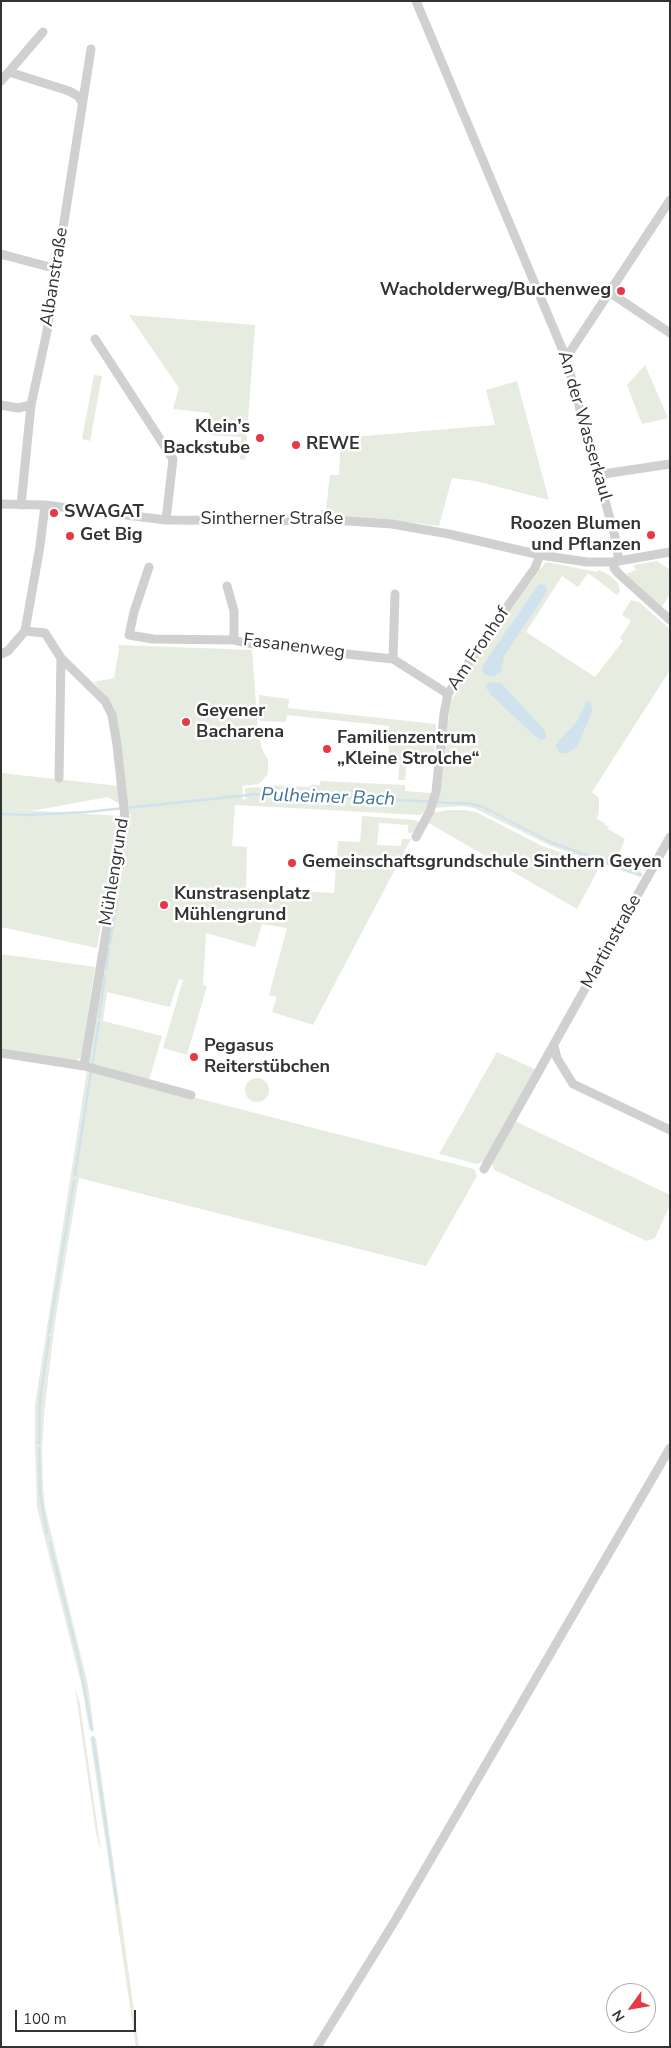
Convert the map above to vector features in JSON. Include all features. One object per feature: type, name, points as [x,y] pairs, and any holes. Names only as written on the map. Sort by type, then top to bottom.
[{"type":"street","name":"An der Wasserkaul","points":[[416,1],[566,358],[615,537],[616,562]]},
{"type":"street","points":[[1,81],[43,32]]},
{"type":"street","name":"Albanstraße","points":[[21,505],[30,406],[47,331],[91,49]]},
{"type":"street","points":[[8,72],[69,91],[78,96],[82,102]]},
{"type":"street","points":[[566,358],[670,200]]},
{"type":"street","points":[[1,254],[57,269]]},
{"type":"street","points":[[609,292],[670,333]]},
{"type":"street","points":[[95,339],[173,459],[166,520]]},
{"type":"street","points":[[1,405],[18,408],[30,406]]},
{"type":"street","points":[[597,475],[670,464]]},
{"type":"street","name":"Sintherner Straße","points":[[1,504],[45,505],[166,520],[348,521],[392,524],[449,534],[540,555],[583,562],[616,562],[670,552]]},
{"type":"street","points":[[1,654],[8,651],[25,631],[45,505]]},
{"type":"street","name":"Am Fronhof","points":[[416,836],[431,808],[436,792],[444,714],[448,694],[480,645],[535,568],[540,555]]},
{"type":"street","points":[[616,562],[614,568],[619,574],[670,620]]},
{"type":"street","name":"Fasanenweg","points":[[149,567],[134,612],[129,635],[153,639],[234,640],[245,643],[393,659],[448,694]]},
{"type":"street","points":[[227,586],[234,611],[234,640]]},
{"type":"street","points":[[393,659],[395,594]]},
{"type":"street","name":"Mühlengrund","points":[[25,631],[46,633],[61,658],[105,700],[110,708],[125,809],[84,1066]]},
{"type":"street","points":[[59,778],[61,658]]},
{"type":"street","name":"Martinstraße","points":[[484,1169],[669,841]]},
{"type":"street","points":[[554,1046],[557,1058],[574,1084],[670,1130]]},
{"type":"street","points":[[1,1053],[84,1066],[191,1094]]},
{"type":"street","points":[[318,2047],[396,1919],[670,1448]]},
{"type":"shaded area","points":[[129,315],[255,325],[245,460],[240,459],[241,437],[209,435],[210,413],[173,409],[179,388]]},
{"type":"shaded area","points":[[645,365],[668,418],[642,424],[627,385]]},
{"type":"shaded area","points":[[94,375],[102,376],[90,441],[82,439]]},
{"type":"shaded area","points":[[517,381],[549,500],[475,481],[452,478],[439,526],[385,519],[320,517],[321,510],[326,510],[330,475],[339,475],[341,438],[495,425],[486,390]]},
{"type":"shaded area","points":[[657,561],[670,570],[670,593],[662,607],[626,574],[636,570],[633,565]]},
{"type":"shaded area","points":[[547,562],[597,572],[599,570],[611,576],[618,583],[620,592],[617,595],[588,573],[578,587],[562,576],[526,632],[595,677],[623,641],[620,638],[631,621],[622,615],[631,600],[639,602],[670,629],[670,670],[592,792],[599,798],[597,819],[605,823],[609,827],[608,829],[625,839],[616,862],[642,872],[640,877],[551,846],[474,808],[463,806],[434,808],[451,702],[471,664]]},
{"type":"shaded area","points":[[118,645],[252,650],[258,732],[262,749],[268,760],[268,774],[259,784],[242,786],[243,800],[246,799],[245,788],[262,787],[265,785],[308,787],[320,785],[320,781],[405,785],[405,791],[432,793],[427,810],[420,815],[235,805],[232,846],[247,847],[246,888],[334,893],[338,841],[360,842],[362,816],[415,820],[419,822],[416,831],[411,833],[408,833],[408,825],[379,823],[377,845],[401,846],[402,839],[411,839],[313,1025],[272,1012],[277,997],[269,995],[287,928],[262,924],[255,947],[206,933],[203,985],[207,986],[187,1055],[163,1048],[183,980],[179,979],[170,1007],[107,992],[103,1021],[162,1036],[149,1080],[88,1064],[128,819],[130,820],[131,814],[129,814],[127,804],[111,703],[94,682],[114,678],[119,650]]},
{"type":"shaded area","points":[[259,695],[289,699],[288,708],[436,724],[434,760],[407,759],[405,780],[398,780],[400,760],[389,759],[389,726],[287,715],[286,722],[260,721]]},
{"type":"shaded area","points":[[1,773],[119,786],[121,805],[108,797],[37,810],[8,809],[120,816],[97,948],[1,927]]},
{"type":"shaded area","points":[[448,810],[476,812],[542,846],[600,866],[577,909],[427,822],[432,813]]},
{"type":"shaded area","points":[[1,954],[95,967],[81,1058],[74,1061],[1,1050]]},
{"type":"shaded area","points":[[497,1052],[537,1070],[486,1160],[477,1164],[439,1154]]},
{"type":"shaded area","points":[[87,1070],[474,1169],[477,1176],[426,1266],[79,1178],[55,1322],[45,1405],[42,1447],[43,1489],[45,1508],[88,1685],[94,1731],[89,1729],[82,1687],[37,1508],[35,1447],[35,1405]]},
{"type":"shaded area","points":[[252,1078],[262,1078],[269,1085],[269,1095],[262,1102],[252,1102],[245,1095],[245,1085]]},
{"type":"shaded area","points":[[515,1121],[670,1195],[670,1205],[655,1238],[647,1241],[494,1170],[492,1162]]},
{"type":"shaded area","points":[[75,1688],[80,1704],[101,1852],[96,1833]]},
{"type":"shaded area","points":[[90,1737],[96,1738],[139,2047],[136,2047]]},
{"type":"water","points":[[541,584],[546,587],[547,592],[504,656],[501,672],[495,676],[485,675],[482,670],[484,664],[538,585]]},
{"type":"water","points":[[490,682],[503,685],[546,732],[546,738],[541,740],[535,736],[489,693],[485,685]]},
{"type":"water","points":[[587,701],[591,702],[592,712],[577,746],[568,753],[560,753],[556,748],[556,744],[576,723]]},
{"type":"waterway","name":"Pulheimer Bach","points":[[1,814],[27,815],[87,812],[268,793],[472,804],[483,807],[550,842],[641,875]]},
{"type":"waterway","points":[[110,944],[117,901]]},
{"type":"waterway","points":[[106,970],[109,949]]},
{"type":"waterway","points":[[99,1017],[105,976]]},
{"type":"waterway","points":[[92,1066],[99,1022]]},
{"type":"waterway","points":[[75,1175],[91,1072]]},
{"type":"waterway","points":[[49,1333],[74,1181]]},
{"type":"waterway","points":[[39,1443],[40,1399],[49,1338]]},
{"type":"waterway","points":[[39,1448],[40,1493],[47,1533]]},
{"type":"waterway","points":[[50,1543],[80,1665],[92,1730]]},
{"type":"waterway","points":[[93,1737],[117,1903]]},
{"type":"place","name":"Wacholderweg/Buchenweg","points":[[621,291]]},
{"type":"place","name":"Klein’s Backstube","points":[[260,438]]},
{"type":"place","name":"REWE","points":[[296,445]]},
{"type":"place","name":"SWAGAT","points":[[54,513]]},
{"type":"place","name":"Roozen Blumen und Pflanzen","points":[[651,535]]},
{"type":"place","name":"Get Big","points":[[70,536]]},
{"type":"place","name":"Geyener Bacharena","points":[[186,722]]},
{"type":"place","name":"Familienzentrum „Kleine Strolche“","points":[[327,749]]},
{"type":"place","name":"Gemeinschaftsgrundschule Sinthern Geyen","points":[[292,863]]},
{"type":"place","name":"Kunstrasenplatz Mühlengrund","points":[[164,905]]},
{"type":"place","name":"Pegasus Reiterstübchen","points":[[194,1057]]}]
